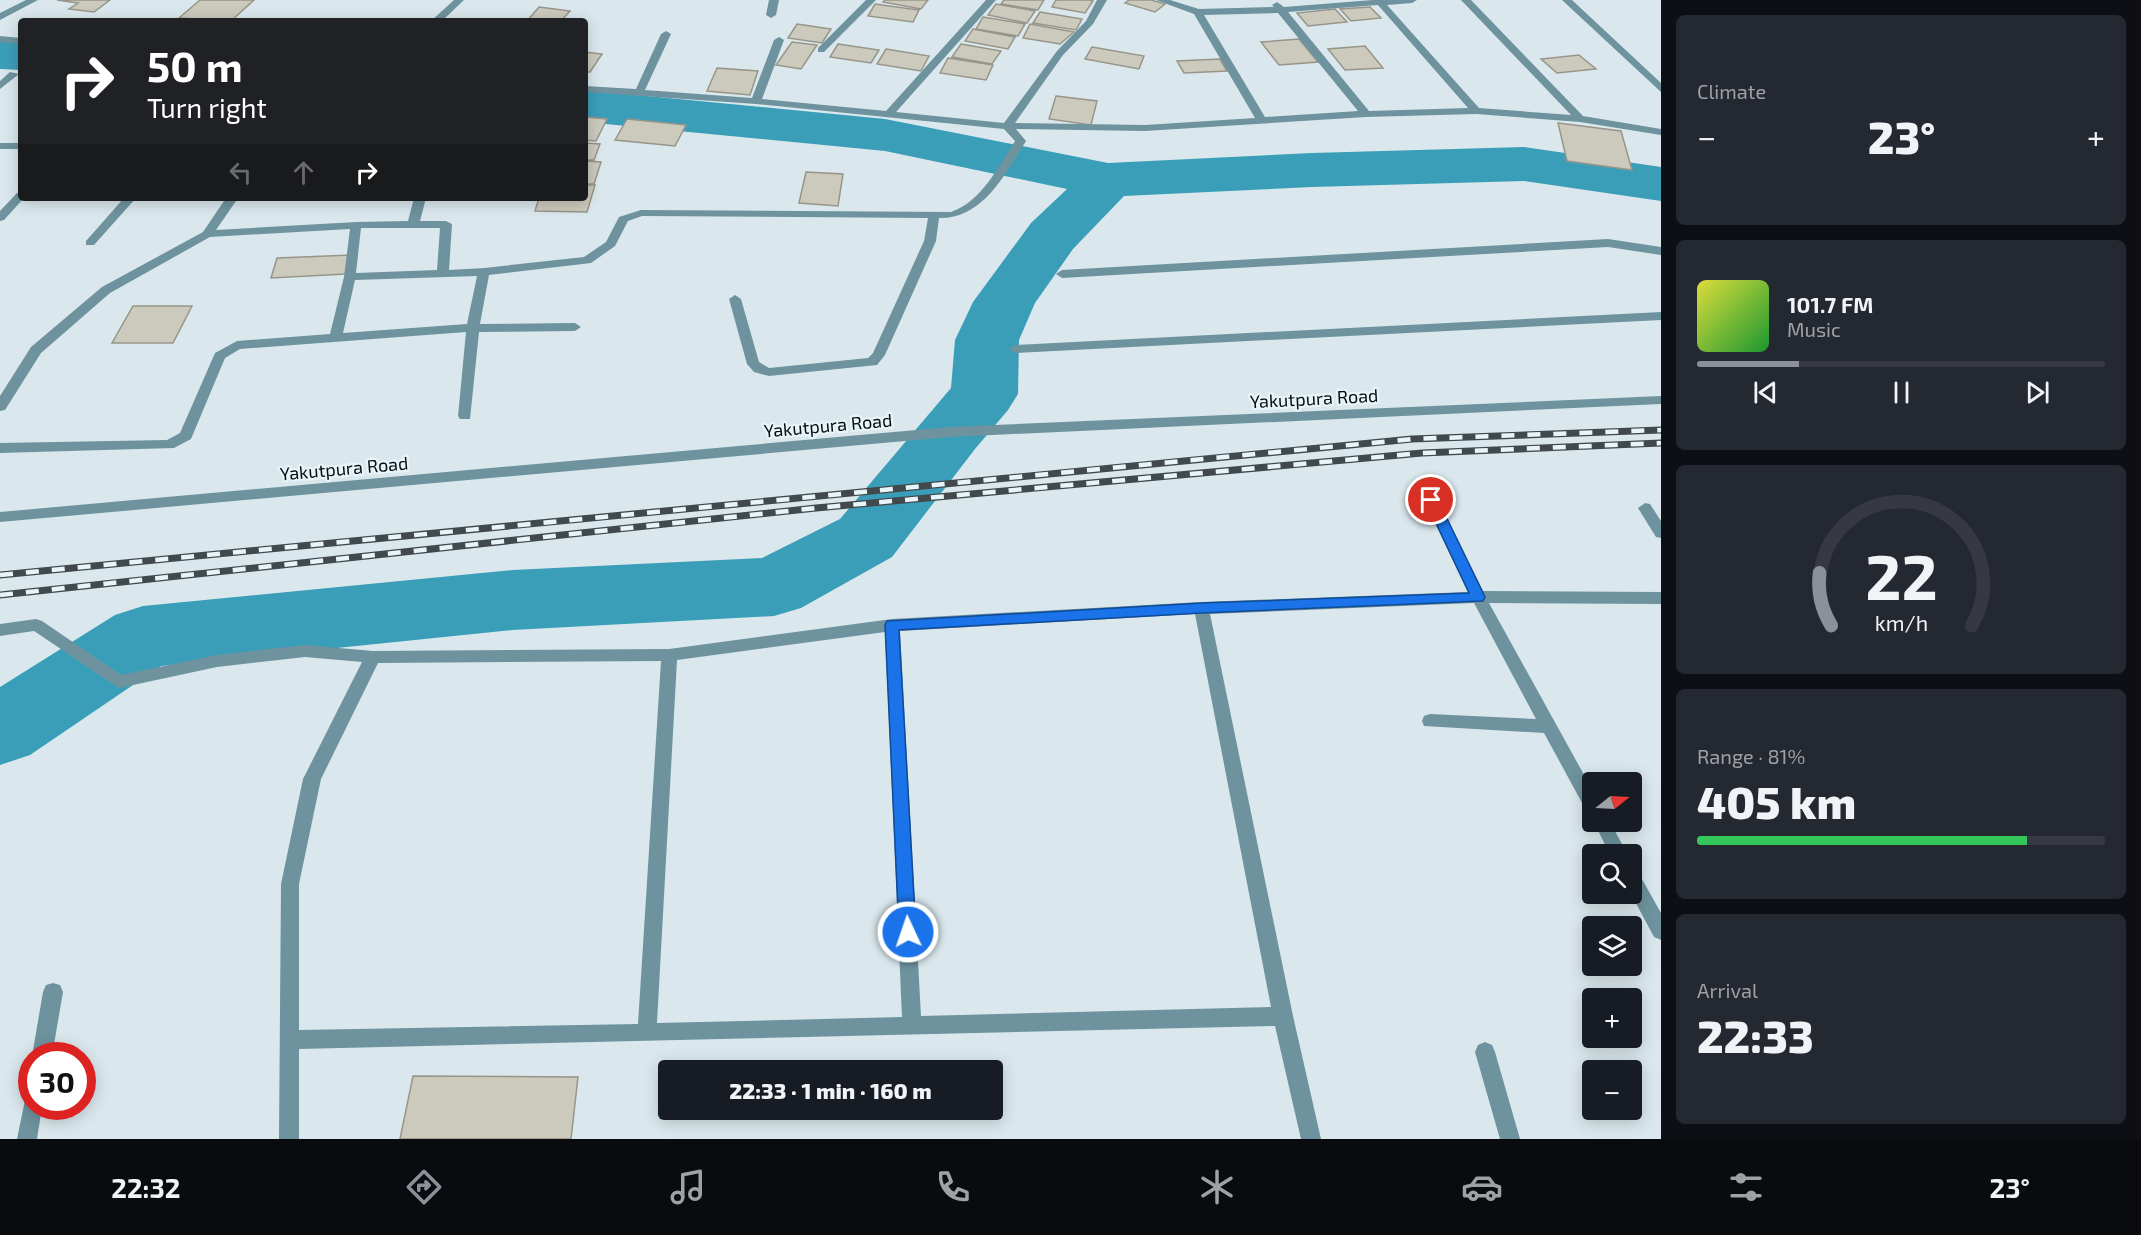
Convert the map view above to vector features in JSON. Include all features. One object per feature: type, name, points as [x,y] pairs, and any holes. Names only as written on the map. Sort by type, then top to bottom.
[{"type":"street","points":[[0,17],[33,0]]},
{"type":"street","points":[[439,18],[459,0]]},
{"type":"street","points":[[771,15],[774,0]]},
{"type":"street","points":[[821,50],[871,0]]},
{"type":"street","points":[[888,115],[991,0]]},
{"type":"street","points":[[1007,126],[1060,53],[1090,22],[1102,0]]},
{"type":"street","points":[[1161,0],[1198,12],[1281,10],[1412,0]]},
{"type":"street","points":[[1273,0],[1366,114]]},
{"type":"street","points":[[1466,0],[1580,119]]},
{"type":"street","points":[[1567,0],[1661,89]]},
{"type":"street","points":[[1379,1],[1476,111]]},
{"type":"street","points":[[1198,12],[1262,121]]},
{"type":"street","points":[[639,93],[666,34]]},
{"type":"street","points":[[0,39],[18,41]]},
{"type":"street","points":[[756,101],[779,40]]},
{"type":"street","points":[[0,86],[14,74]]},
{"type":"street","points":[[588,89],[756,101],[1007,126],[1145,128],[1366,114],[1476,111],[1580,119],[1661,132]]},
{"type":"street","points":[[350,277],[484,272],[587,260],[611,244],[623,219],[641,213],[958,214],[966,211],[995,179],[1021,141],[1007,126]]},
{"type":"street","points":[[0,146],[18,146]]},
{"type":"street","points":[[0,218],[18,198]]},
{"type":"street","points":[[90,243],[127,201]]},
{"type":"street","points":[[207,234],[230,201]]},
{"type":"street","points":[[412,225],[419,201]]},
{"type":"street","points":[[735,299],[753,364],[759,369],[769,372],[872,362],[879,356],[930,241],[934,215]]},
{"type":"street","points":[[0,407],[36,350],[106,290],[207,234],[356,225],[446,224],[442,272]]},
{"type":"street","points":[[336,336],[350,277],[356,225]]},
{"type":"street","points":[[1062,274],[1608,243],[1661,251]]},
{"type":"street","points":[[465,417],[473,328],[484,272]]},
{"type":"street","points":[[1015,349],[1661,316]]},
{"type":"street","points":[[0,448],[169,445],[186,436],[191,429],[220,356],[230,348],[245,343],[473,328],[575,327]]},
{"type":"street","name":"Yakutpura Road","points":[[0,517],[885,438],[1018,429],[1661,400]]},
{"type":"street","points":[[1431,500],[1478,597],[1582,787]]},
{"type":"street","points":[[1645,508],[1661,533]]},
{"type":"street","points":[[0,630],[36,625],[119,682],[217,661],[305,651],[373,657],[669,655],[892,625],[1202,608],[1478,597],[1661,598]]},
{"type":"street","points":[[1202,608],[1283,1016],[1311,1139]]},
{"type":"street","points":[[892,625],[912,1026]]},
{"type":"street","points":[[646,1034],[669,655]]},
{"type":"street","points":[[289,1139],[290,884],[312,779],[373,657]]},
{"type":"street","points":[[1430,721],[1549,726]]},
{"type":"street","points":[[1642,896],[1661,931]]},
{"type":"street","points":[[44,1042],[53,992]]},
{"type":"street","points":[[289,1040],[646,1034],[1283,1016]]},
{"type":"street","points":[[1485,1052],[1510,1139]]},
{"type":"street","points":[[27,1139],[30,1120]]},
{"type":"building","points":[[57,0],[110,0],[94,12],[69,9],[78,3]]},
{"type":"building","points":[[200,0],[254,0],[234,18],[179,18]]},
{"type":"building","points":[[885,0],[928,0],[921,9],[883,2]]},
{"type":"building","points":[[1004,0],[1044,0],[1038,10],[1001,4]]},
{"type":"building","points":[[1056,0],[1093,1],[1085,13],[1052,7]]},
{"type":"building","points":[[1129,0],[1151,0],[1165,4],[1155,12],[1125,3]]},
{"type":"building","points":[[875,4],[919,10],[913,22],[868,16]]},
{"type":"building","points":[[996,4],[1035,11],[1027,23],[988,15]]},
{"type":"building","points":[[539,7],[570,11],[564,18],[530,18]]},
{"type":"building","points":[[1370,7],[1381,18],[1351,21],[1340,9]]},
{"type":"building","points":[[1335,9],[1347,22],[1308,26],[1297,13]]},
{"type":"building","points":[[1040,12],[1082,19],[1076,30],[1033,23]]},
{"type":"building","points":[[983,17],[1025,24],[1018,36],[976,29]]},
{"type":"building","points":[[797,24],[831,29],[822,43],[788,38]]},
{"type":"building","points":[[1030,24],[1074,32],[1060,44],[1023,38]]},
{"type":"building","points":[[973,29],[1015,37],[1008,49],[965,41]]},
{"type":"building","points":[[1299,39],[1318,62],[1279,65],[1261,42]]},
{"type":"building","points":[[792,42],[817,45],[801,69],[776,65]]},
{"type":"building","points":[[838,44],[879,50],[871,63],[830,57]]},
{"type":"building","points":[[961,44],[1001,51],[992,64],[952,57]]},
{"type":"building","points":[[1365,46],[1383,68],[1345,70],[1328,49]]},
{"type":"building","points":[[1092,47],[1144,56],[1139,69],[1085,59]]},
{"type":"building","points":[[886,49],[929,56],[921,71],[877,64]]},
{"type":"building","points":[[588,52],[602,54],[588,72]]},
{"type":"building","points":[[1579,55],[1596,69],[1557,73],[1541,59]]},
{"type":"building","points":[[948,58],[993,65],[986,80],[940,73]]},
{"type":"building","points":[[1220,59],[1227,71],[1184,73],[1177,61]]},
{"type":"building","points":[[717,68],[758,71],[750,95],[707,91]]},
{"type":"building","points":[[1056,96],[1097,101],[1091,125],[1049,119]]},
{"type":"building","points":[[588,117],[607,119],[596,141],[588,140]]},
{"type":"building","points":[[627,119],[686,125],[675,146],[615,140]]},
{"type":"building","points":[[1558,123],[1621,131],[1632,170],[1567,161]]},
{"type":"building","points":[[588,143],[600,144],[594,160],[588,160]]},
{"type":"building","points":[[588,161],[601,162],[594,184],[588,184]]},
{"type":"building","points":[[806,172],[843,174],[838,206],[799,203]]},
{"type":"building","points":[[588,185],[595,185],[587,212],[535,211],[538,201],[588,201]]},
{"type":"building","points":[[351,255],[346,274],[271,278],[277,258]]},
{"type":"building","points":[[133,306],[192,306],[173,343],[112,343]]},
{"type":"building","points":[[413,1076],[578,1077],[571,1139],[400,1139]]},
{"type":"waterway","points":[[0,54],[18,55]]},
{"type":"waterway","points":[[588,106],[885,135],[1108,180]]},
{"type":"waterway","points":[[1108,180],[1312,170],[1524,164],[1661,184]]},
{"type":"waterway","points":[[0,730],[143,637],[513,600],[774,587],[866,538],[950,432],[984,394],[987,340],[1004,302],[1052,236],[1108,180]]},
{"type":"railway","points":[[0,575],[1412,439],[1661,430]]},
{"type":"railway","points":[[0,595],[816,508],[1422,453],[1661,443]]},
{"type":"route","points":[[908,932],[892,625],[1202,608],[1478,597],[1431,500]]}]
